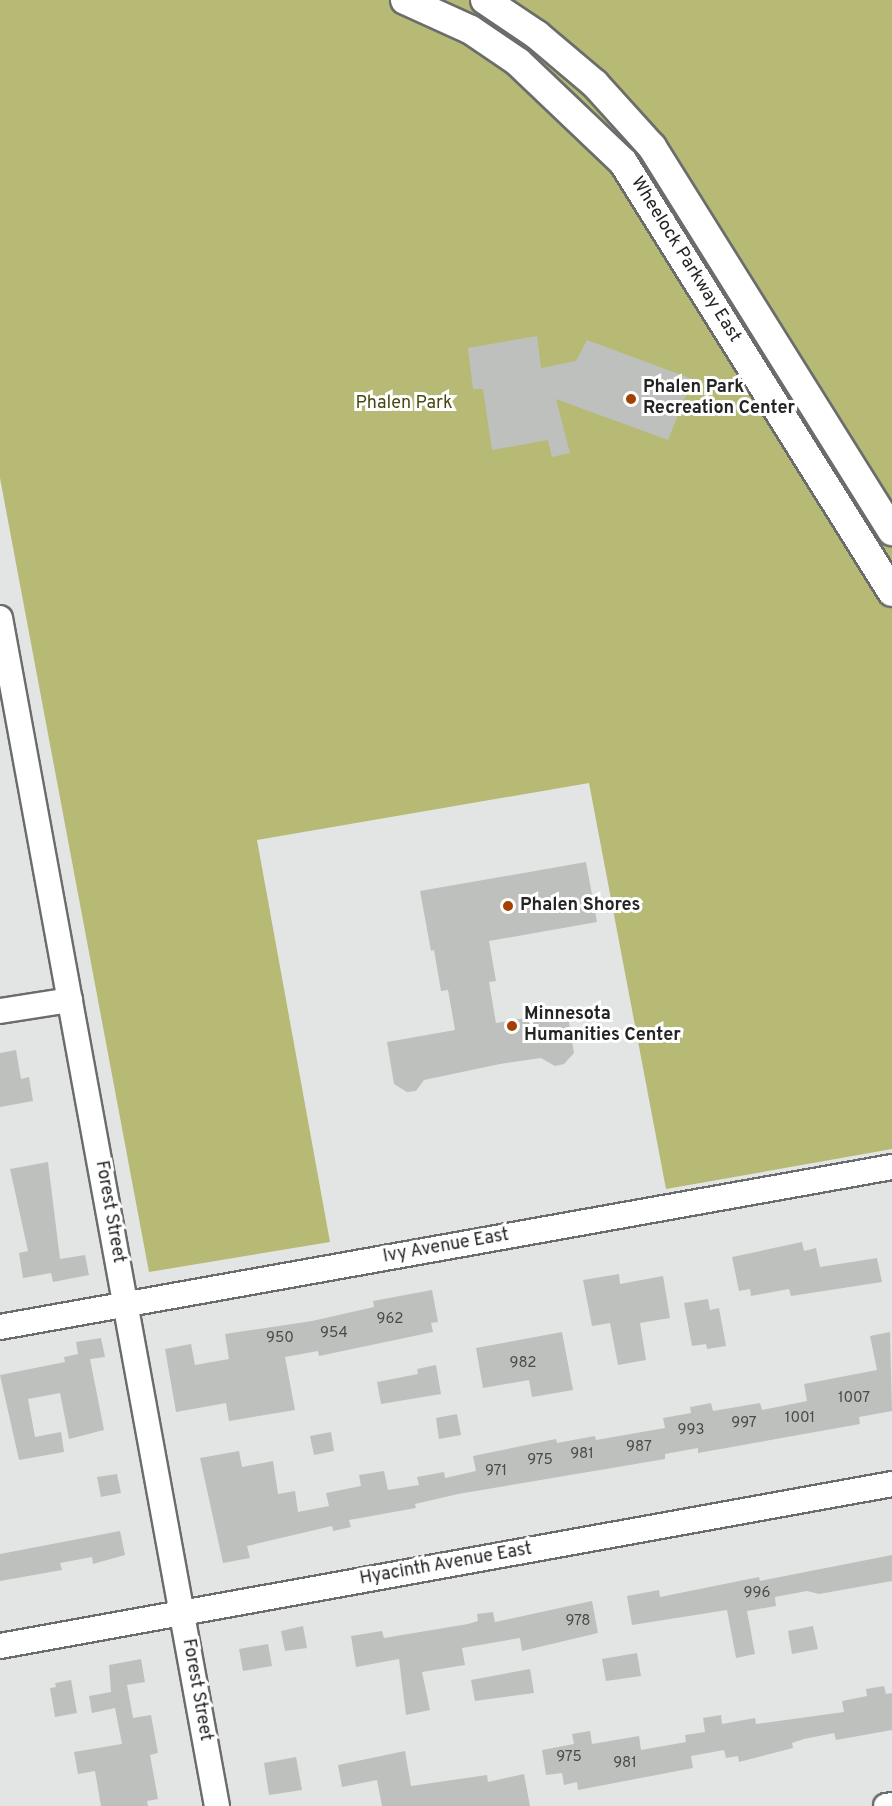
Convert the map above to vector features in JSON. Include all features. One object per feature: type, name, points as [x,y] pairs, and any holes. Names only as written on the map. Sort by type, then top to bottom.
[{"type":"street","name":"Wheelock Parkway East","points":[[405,0],[471,30],[518,62],[570,108],[623,162],[892,592]]},
{"type":"street","name":"Wheelock Parkway East","points":[[485,0],[537,34],[595,84],[652,147],[886,521]]},
{"type":"street","name":"Forest Street","points":[[0,618],[7,695],[70,1000],[217,1806]]},
{"type":"street","points":[[0,1011],[70,1000]]},
{"type":"street","name":"Ivy Avenue East","points":[[0,1327],[892,1167]]},
{"type":"street","name":"Hyacinth Avenue East","points":[[0,1646],[892,1484]]},
{"type":"street","points":[[886,1806],[892,1805]]},
{"type":"green space","name":"Phalen Park","points":[[0,0],[892,0],[892,1149],[666,1189],[589,783],[257,840],[330,1242],[149,1272],[0,478]]},
{"type":"building","name":"Phalen Park Recreation Center","points":[[537,336],[541,368],[576,361],[587,340],[692,379],[668,440],[556,399],[570,453],[552,457],[548,440],[492,450],[483,389],[473,389],[468,348]]},
{"type":"building","points":[[586,862],[597,922],[489,941],[496,981],[489,982],[496,1023],[567,1011],[574,1053],[564,1064],[555,1066],[541,1058],[424,1080],[416,1091],[407,1092],[394,1084],[387,1042],[455,1030],[448,990],[441,991],[420,891]]},
{"type":"building","points":[[16,1050],[21,1079],[29,1077],[33,1101],[0,1107],[0,1053]]},
{"type":"building","points":[[48,1162],[60,1259],[85,1255],[89,1275],[53,1282],[51,1273],[23,1278],[19,1253],[28,1251],[10,1169]]},
{"type":"building","points":[[802,1242],[804,1251],[816,1248],[820,1267],[877,1258],[882,1282],[791,1296],[789,1289],[751,1296],[750,1289],[739,1291],[732,1257]]},
{"type":"building","points":[[619,1274],[620,1284],[663,1276],[670,1318],[640,1323],[646,1360],[618,1365],[610,1323],[592,1326],[583,1280]]},
{"type":"building","points":[[432,1290],[438,1322],[431,1323],[433,1332],[319,1356],[318,1351],[285,1357],[295,1410],[229,1421],[226,1403],[176,1412],[165,1349],[191,1344],[195,1365],[229,1359],[225,1334],[312,1321],[374,1307],[373,1301]]},
{"type":"building","points":[[708,1299],[710,1310],[719,1308],[726,1346],[707,1349],[706,1344],[692,1346],[684,1303]]},
{"type":"building","points":[[562,1332],[573,1390],[532,1397],[529,1380],[483,1388],[476,1348]]},
{"type":"building","points":[[890,1332],[892,1411],[859,1417],[860,1424],[698,1453],[698,1448],[665,1454],[665,1459],[458,1494],[415,1504],[416,1508],[349,1520],[351,1527],[333,1531],[332,1526],[247,1546],[250,1558],[223,1563],[200,1458],[239,1451],[242,1467],[273,1461],[278,1494],[295,1491],[298,1512],[329,1506],[326,1493],[361,1486],[359,1475],[384,1471],[388,1490],[419,1485],[417,1477],[444,1472],[445,1478],[476,1471],[473,1456],[556,1439],[557,1443],[595,1436],[596,1440],[665,1428],[663,1418],[691,1413],[690,1407],[711,1403],[713,1411],[760,1403],[762,1410],[807,1401],[804,1384],[877,1370],[870,1336]]},
{"type":"building","points":[[101,1338],[105,1357],[90,1359],[104,1430],[69,1439],[60,1393],[28,1399],[35,1437],[61,1432],[64,1452],[19,1460],[0,1375],[65,1362],[64,1357],[78,1354],[76,1342]]},
{"type":"building","points":[[436,1365],[441,1394],[381,1404],[377,1382],[418,1374],[417,1369]]},
{"type":"building","points":[[457,1414],[461,1435],[439,1439],[436,1418]]},
{"type":"building","points":[[331,1432],[334,1451],[314,1455],[310,1436]]},
{"type":"building","points":[[117,1474],[121,1493],[101,1497],[97,1477]]},
{"type":"building","points":[[120,1531],[125,1555],[93,1564],[92,1557],[60,1563],[62,1570],[0,1581],[0,1554]]},
{"type":"building","points":[[892,1555],[892,1581],[819,1594],[807,1591],[775,1597],[776,1606],[747,1611],[755,1654],[736,1658],[727,1610],[632,1625],[627,1596],[659,1590],[660,1597],[759,1577],[760,1581]]},
{"type":"building","points":[[592,1601],[598,1633],[522,1651],[520,1638],[462,1648],[465,1665],[422,1672],[430,1710],[406,1715],[399,1659],[356,1667],[351,1636],[382,1631],[384,1638],[468,1624],[478,1621],[477,1614],[493,1612],[495,1622]]},
{"type":"building","points":[[303,1626],[307,1648],[285,1651],[281,1631]]},
{"type":"building","points":[[813,1626],[818,1649],[792,1654],[788,1631]]},
{"type":"building","points":[[268,1644],[272,1666],[243,1671],[239,1649]]},
{"type":"building","points":[[637,1653],[641,1676],[606,1681],[602,1659]]},
{"type":"building","points":[[141,1659],[145,1682],[127,1685],[133,1718],[151,1715],[158,1753],[150,1755],[158,1799],[147,1801],[148,1806],[101,1806],[95,1771],[78,1774],[74,1752],[122,1744],[115,1708],[92,1713],[89,1696],[111,1692],[109,1665]]},
{"type":"building","points":[[530,1669],[534,1693],[475,1701],[471,1680]]},
{"type":"building","points":[[71,1680],[77,1713],[55,1717],[50,1688],[56,1687],[55,1683]]},
{"type":"building","points":[[884,1686],[886,1694],[892,1693],[892,1730],[836,1740],[834,1733],[804,1739],[792,1743],[793,1748],[739,1762],[738,1756],[726,1758],[724,1750],[691,1756],[693,1768],[578,1790],[577,1782],[564,1785],[562,1773],[546,1775],[542,1750],[574,1744],[572,1734],[590,1731],[592,1744],[639,1736],[641,1750],[686,1742],[685,1735],[705,1732],[703,1718],[721,1715],[722,1724],[755,1718],[756,1724],[844,1712],[842,1701],[867,1696],[866,1689]]},
{"type":"building","points":[[405,1751],[411,1786],[487,1775],[488,1782],[524,1774],[530,1806],[382,1806],[377,1780],[342,1787],[338,1765]]},
{"type":"building","points":[[296,1757],[302,1790],[269,1795],[264,1763]]},
{"type":"place","name":"Phalen Park Recreation Center","points":[[631,399]]},
{"type":"place","name":"Phalen Shores","points":[[508,906]]},
{"type":"place","name":"Minnesota Humanities Center","points":[[512,1026]]}]
